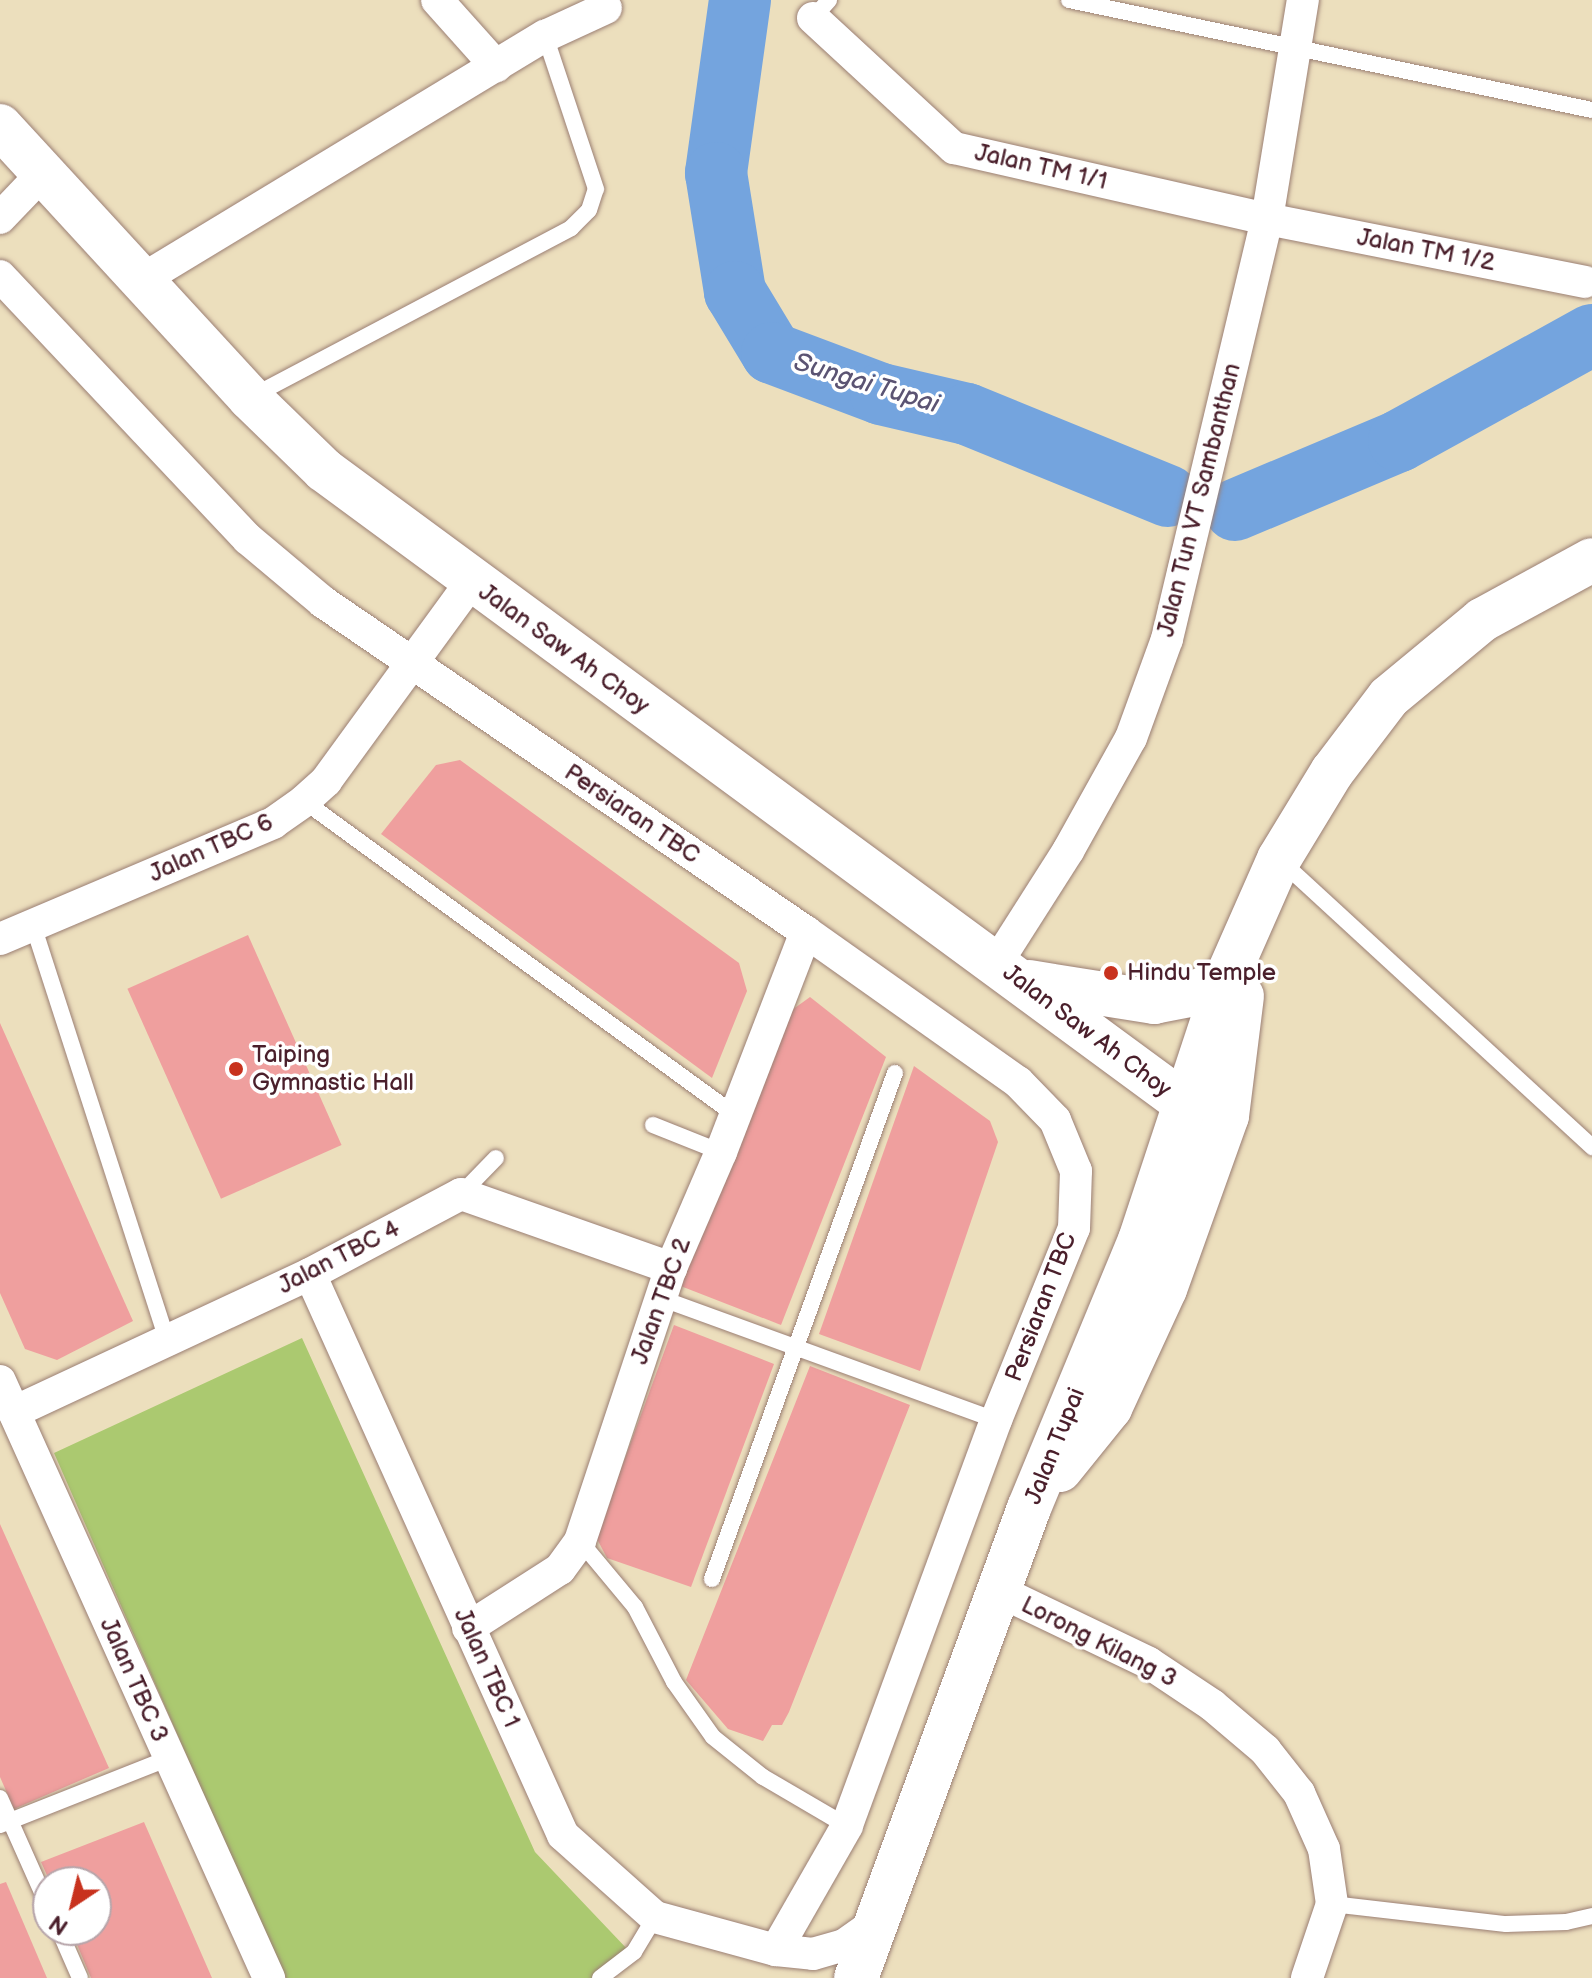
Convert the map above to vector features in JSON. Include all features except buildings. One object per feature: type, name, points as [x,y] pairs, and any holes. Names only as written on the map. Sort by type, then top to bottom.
[{"type":"street","points":[[437,0],[496,66]]},
{"type":"street","name":"Jalan Tun VT Sambanthan","points":[[1008,972],[1068,851],[1131,738],[1167,639],[1267,219],[1303,0]]},
{"type":"street","points":[[143,279],[545,36],[606,8]]},
{"type":"street","name":"Jalan TM 1/1","points":[[821,9],[954,148],[1267,219]]},
{"type":"street","name":"Jalan Saw Ah Choy","points":[[0,126],[250,398],[324,470],[1187,1105]]},
{"type":"street","points":[[0,218],[42,174]]},
{"type":"street","name":"Jalan TM 1/2","points":[[1267,219],[1588,281]]},
{"type":"street","name":"Persiaran TBC","points":[[0,276],[248,539],[323,602],[806,932],[1018,1082],[1055,1120],[1076,1171],[1074,1228],[996,1420],[847,1826],[776,1950]]},
{"type":"street","points":[[1029,1508],[1110,1408],[1165,1289],[1227,1116],[1252,914],[1279,859],[1332,772],[1389,697],[1482,620],[1592,560]]},
{"type":"street","name":"Jalan TBC 6","points":[[0,939],[273,823],[304,801],[326,781],[472,581]]},
{"type":"street","name":"Jalan Tupai","points":[[856,1978],[1029,1508],[1140,1240],[1227,977],[1252,914]]},
{"type":"street","name":"Jalan TBC 2","points":[[468,1628],[560,1569],[580,1541],[665,1283],[721,1152],[806,932]]},
{"type":"street","points":[[1008,972],[1154,1002],[1191,995],[1227,977]]},
{"type":"street","points":[[461,1194],[665,1283]]},
{"type":"street","name":"Jalan TBC 4","points":[[7,1414],[310,1274],[461,1194]]},
{"type":"street","name":"Jalan TBC 1","points":[[310,1274],[563,1835],[655,1917],[776,1950],[813,1954],[844,1945],[875,1923]]},
{"type":"street","name":"Jalan TBC 3","points":[[0,1381],[7,1414],[269,1978]]},
{"type":"street","name":"Lorong Kilang 3","points":[[999,1591],[1149,1663],[1212,1705],[1265,1750],[1299,1793],[1324,1849],[1332,1904],[1307,1978]]},
{"type":"street","points":[[776,1950],[800,1978]]},
{"type":"lane","points":[[1069,0],[1295,45],[1592,110]]},
{"type":"lane","points":[[250,398],[571,228],[589,210],[596,189],[545,36]]},
{"type":"lane","points":[[304,801],[735,1115]]},
{"type":"lane","points":[[1279,859],[1592,1147]]},
{"type":"lane","points":[[33,925],[166,1338]]},
{"type":"lane","points":[[712,1579],[895,1073]]},
{"type":"lane","points":[[653,1125],[721,1152]]},
{"type":"lane","points":[[461,1194],[496,1158]]},
{"type":"lane","points":[[665,1283],[795,1347],[996,1420]]},
{"type":"lane","points":[[580,1541],[635,1607],[674,1682],[713,1737],[763,1777],[847,1826]]},
{"type":"lane","points":[[5,1823],[169,1758]]},
{"type":"lane","points":[[0,1798],[5,1823],[32,1875]]},
{"type":"lane","points":[[1332,1904],[1506,1924],[1566,1922],[1592,1916]]},
{"type":"lane","points":[[600,1978],[634,1952],[655,1917]]},
{"type":"lane","points":[[66,1946],[80,1978]]},
{"type":"green space","points":[[302,1338],[535,1852],[629,1951],[593,1978],[286,1978],[281,1971],[54,1453]]},
{"type":"waterway","name":"Sungai Tupai","points":[[740,0],[716,173],[735,292],[772,353],[881,394],[967,414],[1168,496]]},
{"type":"waterway","name":"Sungai Tupai","points":[[1235,510],[1399,441],[1592,335]]},
{"type":"place","name":"Hindu Temple","points":[[1111,973]]},
{"type":"place","name":"Taiping Gymnastic Hall","points":[[236,1069]]}]
